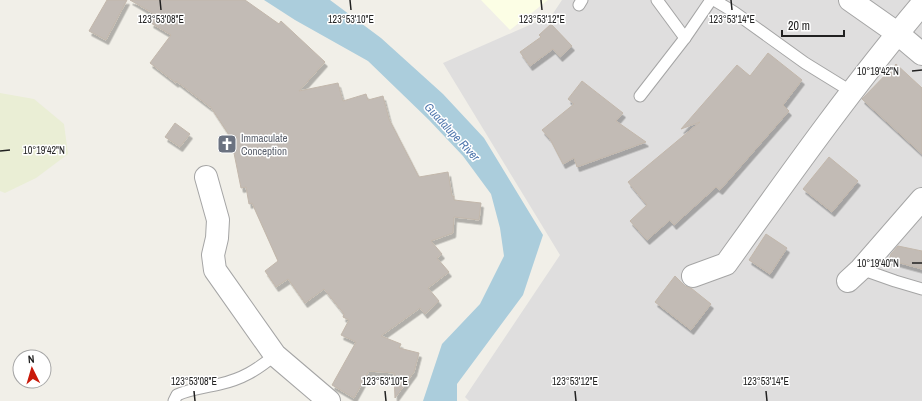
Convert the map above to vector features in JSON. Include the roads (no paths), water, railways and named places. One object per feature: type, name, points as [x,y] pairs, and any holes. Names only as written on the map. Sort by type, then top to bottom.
[{"type":"street","points":[[850,0],[897,33],[922,54]]},
{"type":"street","points":[[693,276],[726,264],[852,92],[897,33],[922,4]]},
{"type":"street","points":[[206,177],[218,220],[217,238],[213,255],[215,270],[275,355],[329,401]]},
{"type":"street","points":[[854,275],[922,199]]},
{"type":"lane","points":[[657,0],[685,38]]},
{"type":"lane","points":[[640,96],[712,0],[734,12],[805,63],[852,92]]},
{"type":"lane","points":[[854,275],[895,281],[922,289]]},
{"type":"lane","points":[[174,401],[177,395],[189,390],[239,379],[259,368],[275,355]]},
{"type":"water","name":"Guadalupe River","points":[[264,0],[330,0],[381,38],[443,94],[484,138],[543,235],[523,295],[457,384],[457,401],[423,401],[442,344],[480,304],[504,256],[500,228],[491,194],[463,156],[429,120],[368,61],[295,20]]},
{"type":"place","name":"Immaculate Conception","points":[[227,144]]}]
